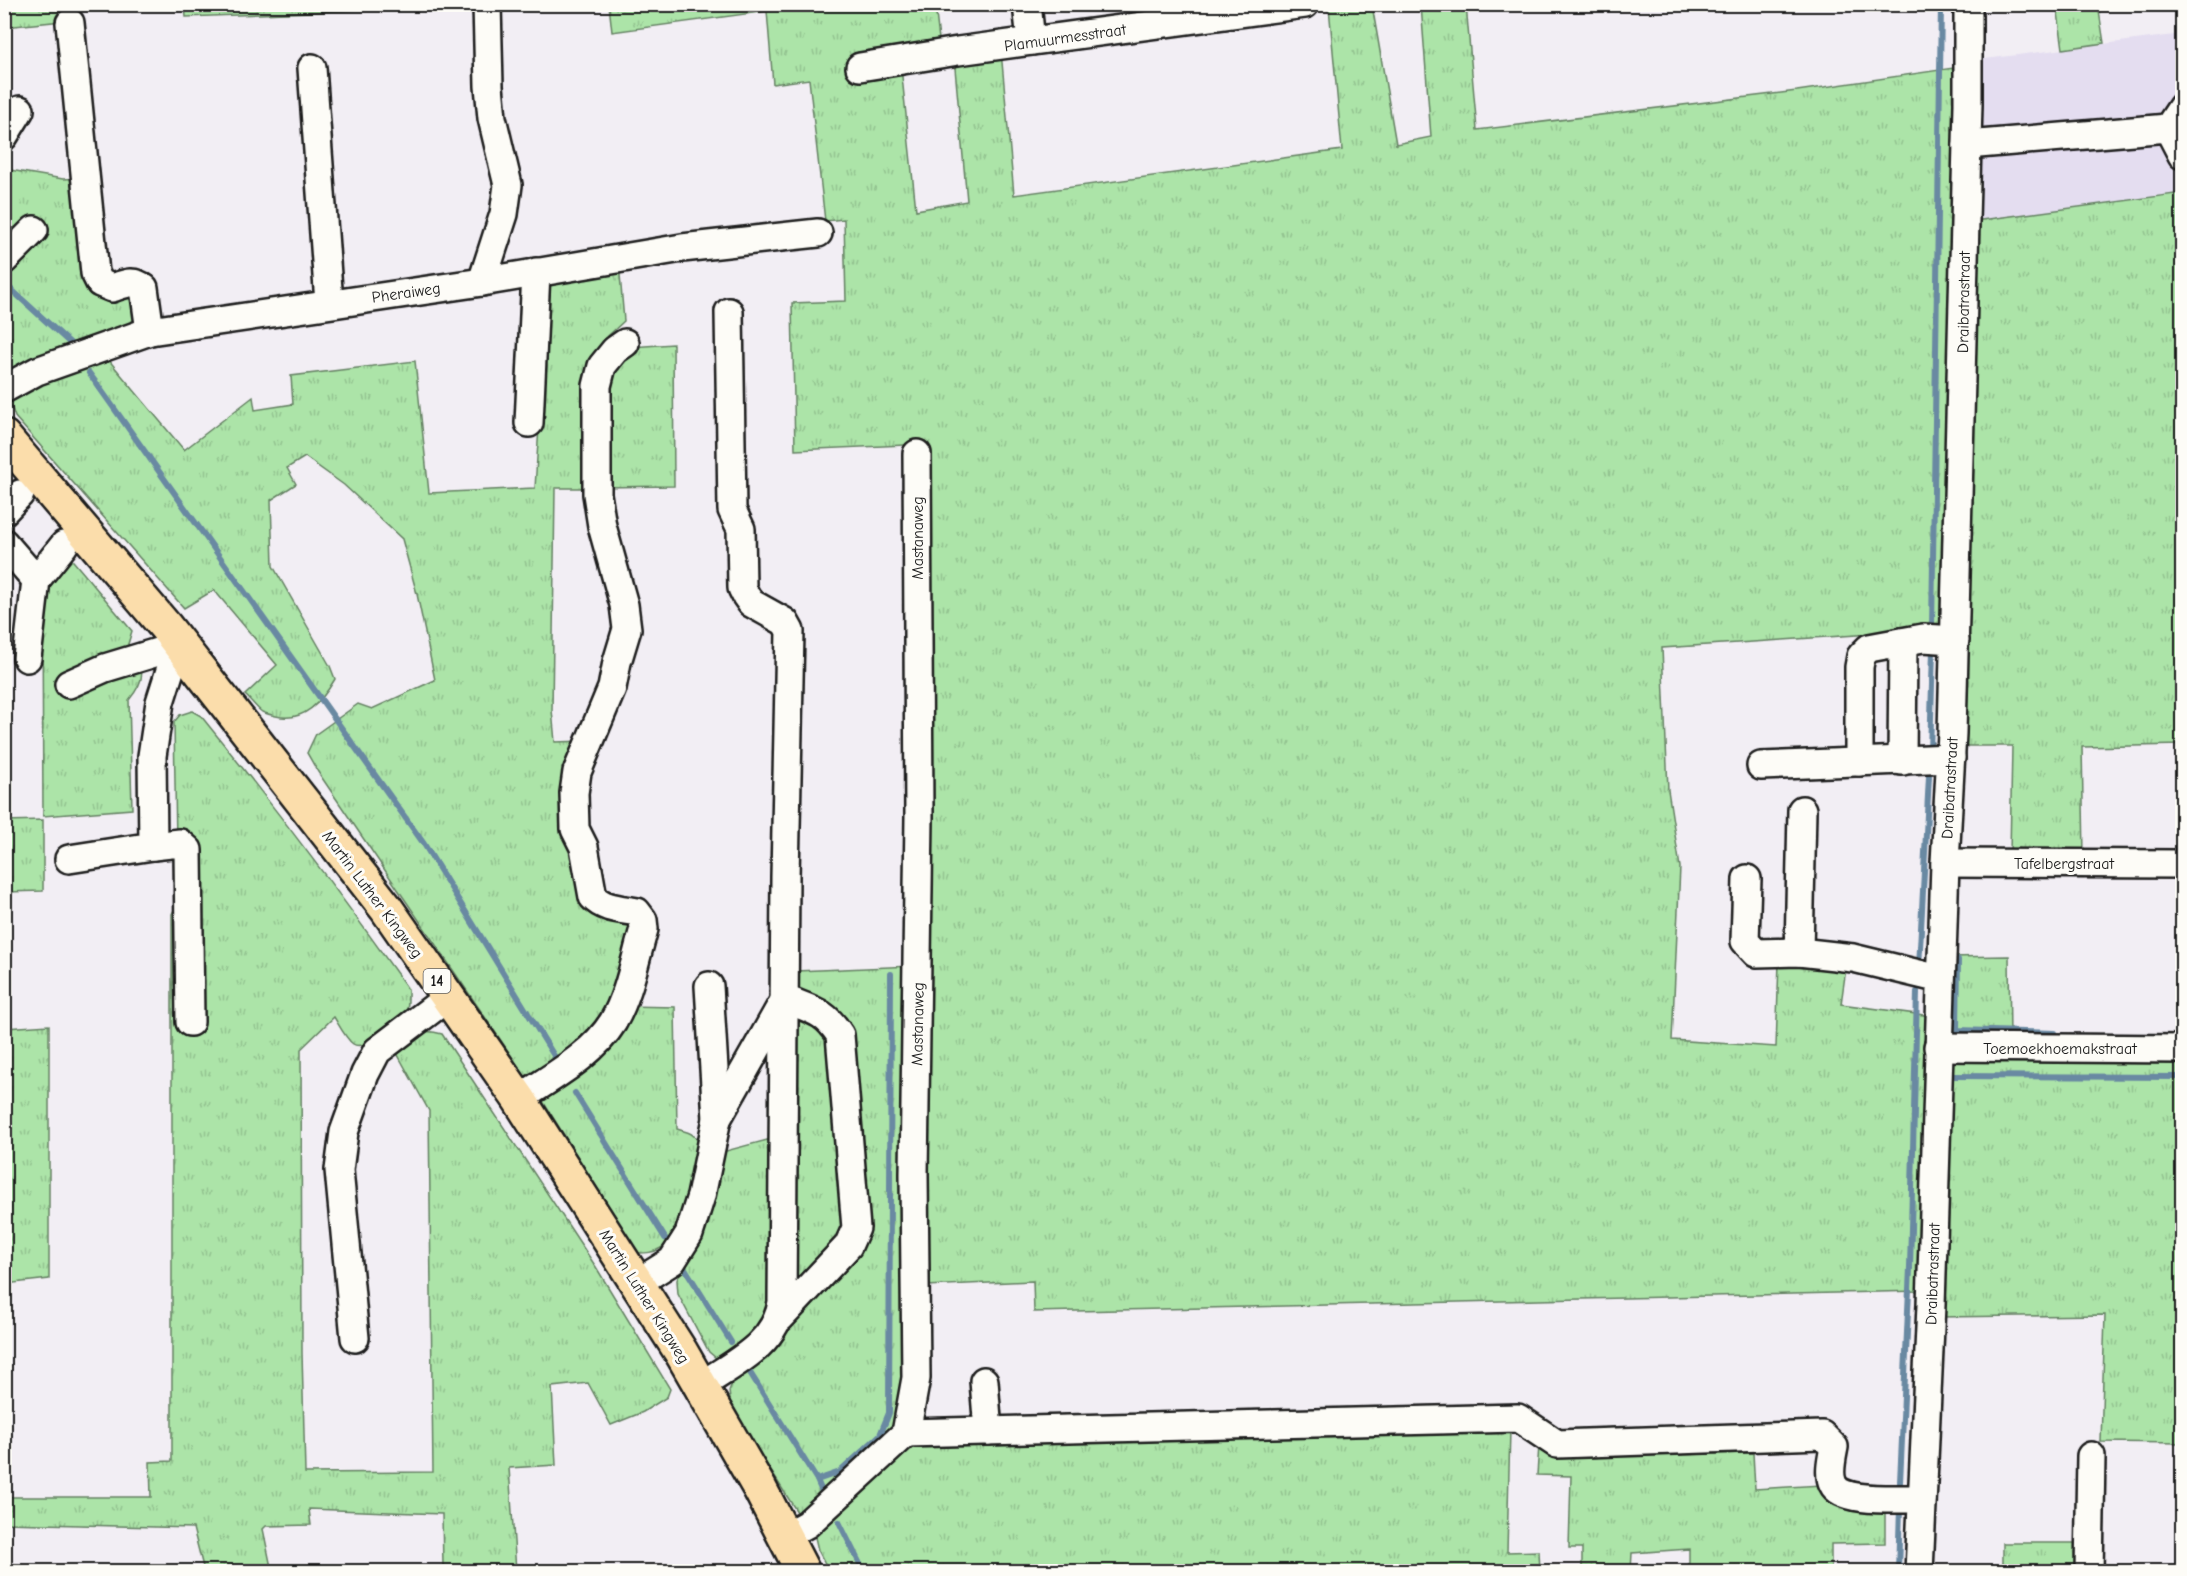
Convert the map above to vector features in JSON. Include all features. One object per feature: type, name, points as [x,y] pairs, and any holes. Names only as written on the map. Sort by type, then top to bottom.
[{"type":"main road","name":"Martin Luther Kingweg","points":[[4,437],[165,626],[386,908],[519,1099],[637,1283],[760,1489],[803,1572]]},
{"type":"street","points":[[482,282],[504,214],[508,185],[492,118],[487,4]]},
{"type":"street","points":[[1027,4],[1031,41]]},
{"type":"street","name":"Plamuurmesstraat","points":[[860,67],[1031,41],[1186,13],[1305,4]]},
{"type":"street","name":"Draibatrastraat","points":[[1919,1572],[1931,1305],[1940,979],[1955,640],[1967,146],[1968,4]]},
{"type":"street","points":[[70,23],[95,273],[100,284],[112,288],[130,282],[144,288],[150,331]]},
{"type":"street","points":[[312,68],[329,303]]},
{"type":"street","points":[[4,136],[20,110]]},
{"type":"street","points":[[1967,146],[2175,118],[2182,155]]},
{"type":"street","points":[[4,260],[34,230]]},
{"type":"street","name":"Pheraiweg","points":[[4,388],[37,371],[150,331],[482,282],[682,248],[818,232]]},
{"type":"street","points":[[529,423],[536,272]]},
{"type":"street","points":[[729,312],[732,510],[741,530],[742,588],[751,603],[785,622],[790,631],[780,1318]]},
{"type":"street","points":[[519,1099],[585,1052],[613,1021],[623,997],[644,929],[643,920],[637,912],[606,906],[598,903],[593,897],[584,847],[575,829],[573,793],[577,772],[612,688],[627,629],[624,605],[602,526],[597,494],[597,386],[602,366],[615,350],[625,344]]},
{"type":"street","name":"Mastanaweg","points":[[906,1433],[916,1378],[914,1174],[919,818],[917,454]]},
{"type":"street","points":[[4,543],[36,580]]},
{"type":"street","points":[[27,657],[36,580],[64,545]]},
{"type":"street","points":[[1859,762],[1859,667],[1861,657],[1869,648],[1923,638],[1955,640]]},
{"type":"street","points":[[1902,761],[1903,642]]},
{"type":"street","points":[[69,684],[105,668],[166,658],[152,756],[153,846]]},
{"type":"street","points":[[1761,766],[1951,758]]},
{"type":"street","points":[[1799,951],[1802,810]]},
{"type":"street","points":[[69,859],[180,843],[188,850],[190,1022]]},
{"type":"street","name":"Tafelbergstraat","points":[[1945,863],[2182,864]]},
{"type":"street","points":[[1747,879],[1745,941],[1756,953],[1799,951],[1853,958],[1940,979]]},
{"type":"street","points":[[637,1283],[672,1261],[689,1234],[701,1196],[717,1119],[709,986]]},
{"type":"street","points":[[717,1119],[784,999]]},
{"type":"street","points":[[700,1386],[760,1346],[780,1318],[848,1246],[856,1228],[840,1035],[830,1020],[821,1014],[784,999]]},
{"type":"street","points":[[355,1338],[339,1170],[344,1132],[365,1074],[377,1052],[435,1007]]},
{"type":"street","name":"Toemoekhoemakstraat","points":[[1938,1047],[2182,1049]]},
{"type":"street","points":[[984,1381],[988,1431]]},
{"type":"street","points":[[785,1536],[807,1524],[906,1433],[1518,1418],[1557,1444],[1822,1435],[1834,1447],[1831,1472],[1832,1483],[1837,1491],[1860,1497],[1922,1499]]},
{"type":"street","points":[[2089,1572],[2091,1456]]},
{"type":"shaded area","points":[[2182,34],[2182,193],[1974,221],[1977,60]]},
{"type":"green space","points":[[1346,4],[1372,5],[1396,144],[1431,137],[1421,5],[1466,5],[1477,130],[1797,91],[1960,67],[1946,629],[1662,648],[1668,790],[1680,867],[1672,1040],[1776,1047],[1779,963],[1847,961],[1841,1004],[1931,1016],[1920,1291],[1034,1312],[1033,1281],[926,1286],[927,444],[795,450],[792,303],[846,301],[844,219],[825,221],[809,79],[773,84],[767,11],[612,32],[609,5],[935,5],[940,48],[901,67],[916,210],[967,201],[954,57],[1001,51],[1014,195],[1342,150],[1329,7]]},
{"type":"green space","points":[[4,5],[60,5],[62,21],[5,27]]},
{"type":"green space","points":[[185,5],[388,5],[388,9],[186,17]]},
{"type":"green space","points":[[2057,5],[2098,5],[2104,43],[2063,49]]},
{"type":"green space","points":[[4,169],[63,179],[81,178],[91,279],[133,292],[140,322],[4,383]]},
{"type":"green space","points":[[2182,193],[2182,745],[2082,747],[2084,856],[2010,855],[2012,746],[1961,746],[1974,221]]},
{"type":"green space","points":[[619,263],[624,321],[608,336],[600,364],[594,488],[555,488],[552,710],[555,742],[585,741],[589,909],[633,920],[611,1019],[532,1086],[307,753],[316,734],[358,704],[372,709],[435,680],[417,594],[402,539],[344,485],[305,457],[287,468],[296,484],[271,500],[273,566],[330,666],[335,679],[318,702],[304,713],[286,717],[265,713],[245,695],[277,665],[214,590],[184,608],[15,417],[9,400],[102,352],[184,450],[253,397],[255,410],[293,404],[291,376],[415,361],[429,493],[535,488],[549,275]]},
{"type":"green space","points":[[673,344],[674,486],[601,487],[606,370],[631,347]]},
{"type":"green space","points":[[63,549],[132,631],[128,644],[142,672],[139,685],[129,700],[132,809],[43,816],[42,600]]},
{"type":"green space","points":[[192,711],[201,716],[281,817],[408,989],[404,1017],[380,1037],[358,1046],[353,1044],[334,1017],[301,1049],[302,1353],[305,1473],[433,1472],[429,1111],[393,1046],[422,1032],[442,1034],[596,1267],[670,1389],[667,1397],[643,1412],[611,1425],[588,1383],[552,1387],[556,1465],[509,1468],[516,1571],[446,1571],[443,1565],[442,1514],[309,1509],[311,1525],[266,1526],[263,1529],[272,1572],[204,1571],[193,1528],[5,1523],[5,1497],[151,1497],[150,1462],[172,1461],[172,914],[177,903],[174,722],[180,715]]},
{"type":"green space","points":[[43,820],[43,891],[5,892],[5,821]]},
{"type":"green space","points":[[2009,956],[2010,1039],[1951,1039],[1947,957]]},
{"type":"green space","points":[[913,966],[910,1381],[895,1432],[804,1513],[797,1512],[731,1408],[729,1391],[735,1375],[749,1360],[791,1245],[797,1239],[796,971]]},
{"type":"green space","points":[[625,1006],[675,1007],[677,1129],[693,1135],[697,1140],[699,1150],[699,1164],[684,1214],[668,1241],[661,1248],[647,1253],[638,1253],[537,1092]]},
{"type":"green space","points":[[49,1025],[49,1279],[5,1284],[5,1028]]},
{"type":"green space","points":[[2182,1056],[2182,1443],[2101,1442],[2105,1315],[1936,1317],[1951,1057]]},
{"type":"green space","points":[[771,1139],[773,1297],[767,1320],[725,1358],[716,1358],[709,1352],[678,1294],[677,1280],[722,1152]]},
{"type":"green space","points":[[1510,1429],[1507,1552],[1539,1551],[1540,1571],[829,1571],[818,1550],[814,1533],[907,1443]]},
{"type":"green space","points":[[1539,1445],[1566,1455],[1582,1457],[1753,1453],[1755,1489],[1822,1485],[1885,1505],[1885,1543],[1831,1544],[1831,1571],[1689,1571],[1689,1549],[1632,1553],[1631,1571],[1582,1571],[1582,1548],[1569,1548],[1571,1476],[1537,1475]]},
{"type":"green space","points":[[2003,1543],[2084,1543],[2084,1571],[2003,1570]]},
{"type":"waterway","points":[[1932,629],[1941,4]]},
{"type":"waterway","points":[[4,283],[70,343]]},
{"type":"waterway","points":[[89,373],[424,844],[556,1059]]},
{"type":"waterway","points":[[1930,752],[1933,650]]},
{"type":"waterway","points":[[1919,967],[1929,776]]},
{"type":"waterway","points":[[1958,960],[1957,1030],[2055,1033]]},
{"type":"waterway","points":[[817,1480],[840,1472],[880,1435],[889,1413],[891,974]]},
{"type":"waterway","points":[[1900,1482],[1910,1268],[1917,992]]},
{"type":"waterway","points":[[1951,1076],[2182,1077]]},
{"type":"waterway","points":[[575,1093],[665,1238]]},
{"type":"waterway","points":[[686,1270],[731,1342]]},
{"type":"waterway","points":[[749,1371],[817,1480],[823,1494]]},
{"type":"waterway","points":[[1898,1572],[1900,1508]]},
{"type":"waterway","points":[[839,1522],[864,1572]]}]
